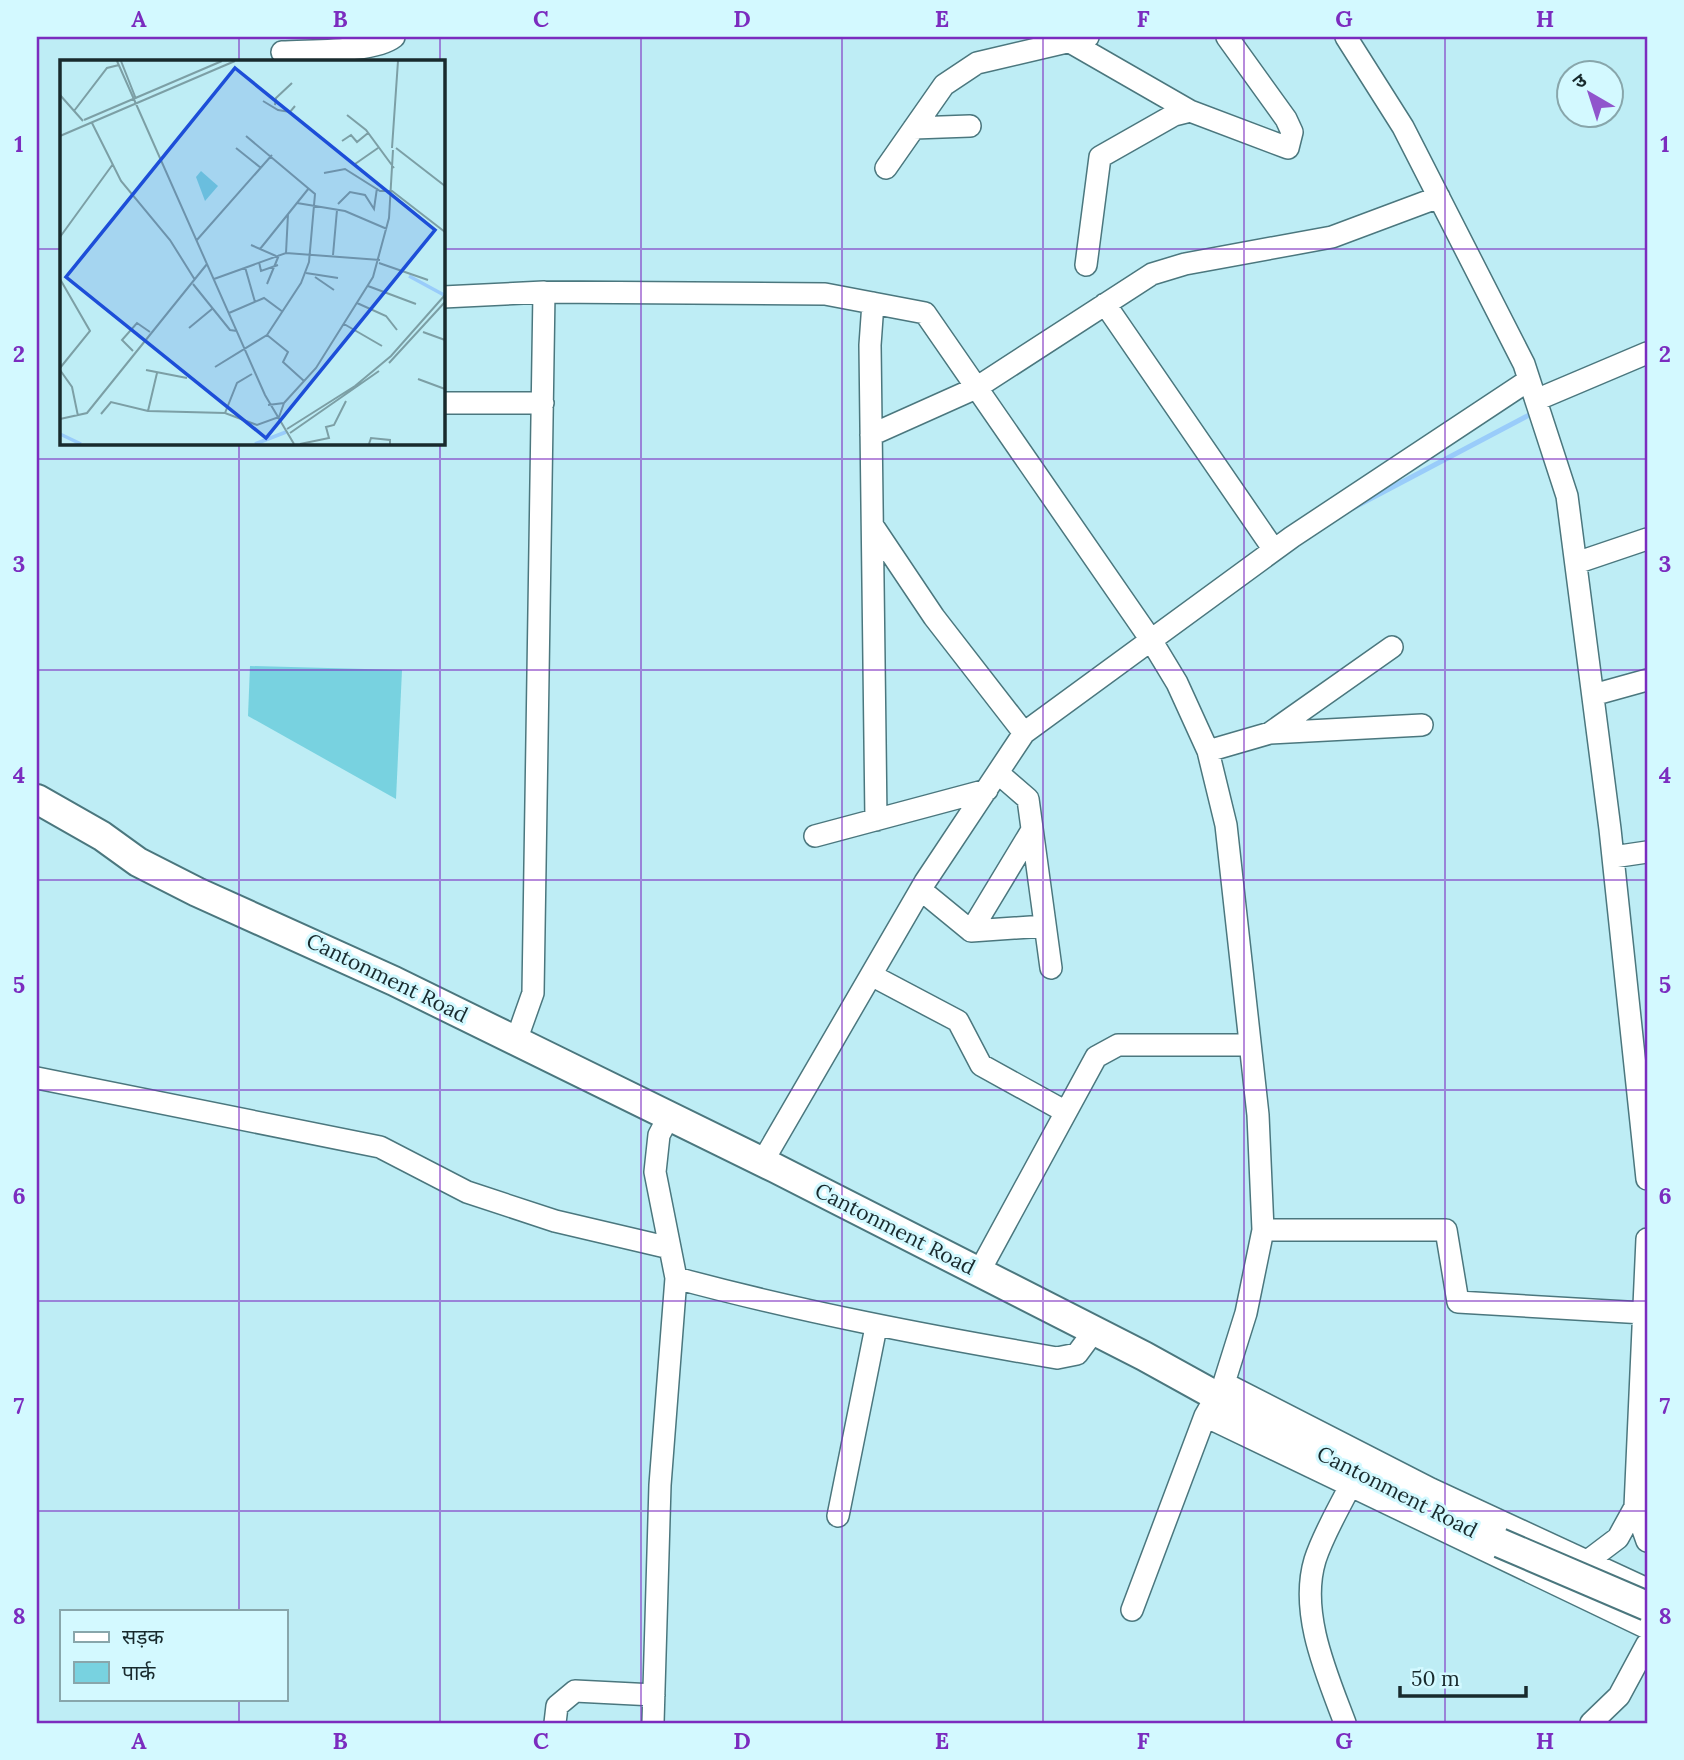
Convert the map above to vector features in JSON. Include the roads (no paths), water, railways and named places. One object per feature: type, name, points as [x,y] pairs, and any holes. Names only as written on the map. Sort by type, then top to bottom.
[{"type":"street","points":[[282,52],[342,48],[383,42],[394,37]]},
{"type":"street","points":[[886,169],[944,85],[977,63],[1079,39],[1190,111],[1288,148],[1292,132],[1286,119],[1227,37]]},
{"type":"street","points":[[1346,37],[1403,127],[1529,380],[1567,496],[1613,857],[1647,1179]]},
{"type":"street","points":[[1086,265],[1100,157],[1174,115],[1190,111]]},
{"type":"street","points":[[914,128],[970,126]]},
{"type":"street","points":[[871,435],[976,388],[1152,274],[1185,264],[1332,237],[1439,197]]},
{"type":"street","points":[[516,1041],[533,993],[544,292]]},
{"type":"street","points":[[444,297],[544,292],[825,295],[925,313],[1177,683],[1208,751],[1226,825],[1258,1115],[1263,1230],[1246,1313],[1132,1610]]},
{"type":"street","points":[[873,303],[871,435],[876,820]]},
{"type":"street","points":[[1105,304],[1273,550]]},
{"type":"street","points":[[1536,400],[1647,353]]},
{"type":"street","points":[[763,1161],[921,890],[1024,733],[1273,550],[1529,380]]},
{"type":"street","points":[[444,403],[543,403]]},
{"type":"street","points":[[873,526],[934,617],[1024,733]]},
{"type":"street","points":[[1576,564],[1647,539]]},
{"type":"street","points":[[1270,733],[1392,646]]},
{"type":"street","points":[[1593,695],[1647,680]]},
{"type":"street","points":[[1208,751],[1270,733],[1422,725]]},
{"type":"street","points":[[815,836],[876,820],[992,781],[1028,799],[1051,968]]},
{"type":"street","name":"Cantonment Road","points":[[37,799],[102,836],[138,862]]},
{"type":"street","name":"Cantonment Road","points":[[37,816],[107,853],[138,862],[763,1161],[1094,1331],[1312,1450],[1500,1543],[1647,1606]]},
{"type":"street","points":[[971,931],[1032,830]]},
{"type":"street","points":[[1613,857],[1647,852]]},
{"type":"street","points":[[921,890],[971,931],[1045,926]]},
{"type":"street","points":[[871,975],[958,1021],[981,1065],[1066,1112]]},
{"type":"street","points":[[979,1272],[1096,1057],[1118,1045],[1250,1045]]},
{"type":"street","points":[[37,1078],[380,1147],[467,1192],[555,1222],[670,1248]]},
{"type":"street","points":[[653,1723],[660,1485],[676,1278],[655,1172],[659,1135],[669,1116]]},
{"type":"street","points":[[1263,1230],[1446,1230],[1458,1302],[1644,1313]]},
{"type":"street","points":[[1647,1239],[1635,1507],[1647,1541]]},
{"type":"street","points":[[676,1278],[781,1306],[876,1326],[1057,1358],[1077,1354],[1094,1331]]},
{"type":"street","points":[[838,1516],[876,1326]]},
{"type":"street","points":[[1215,1398],[1350,1486],[1647,1628]]},
{"type":"street","points":[[1215,1398],[1431,1489],[1647,1589]]},
{"type":"street","points":[[1345,1723],[1325,1670],[1310,1599],[1315,1561],[1350,1486]]},
{"type":"street","points":[[1555,1584],[1618,1538],[1635,1507]]},
{"type":"street","points":[[1591,1723],[1619,1696],[1647,1644]]},
{"type":"street","points":[[555,1723],[556,1706],[575,1690],[654,1695]]},
{"type":"waterway","points":[[1353,508],[1533,413]]}]
